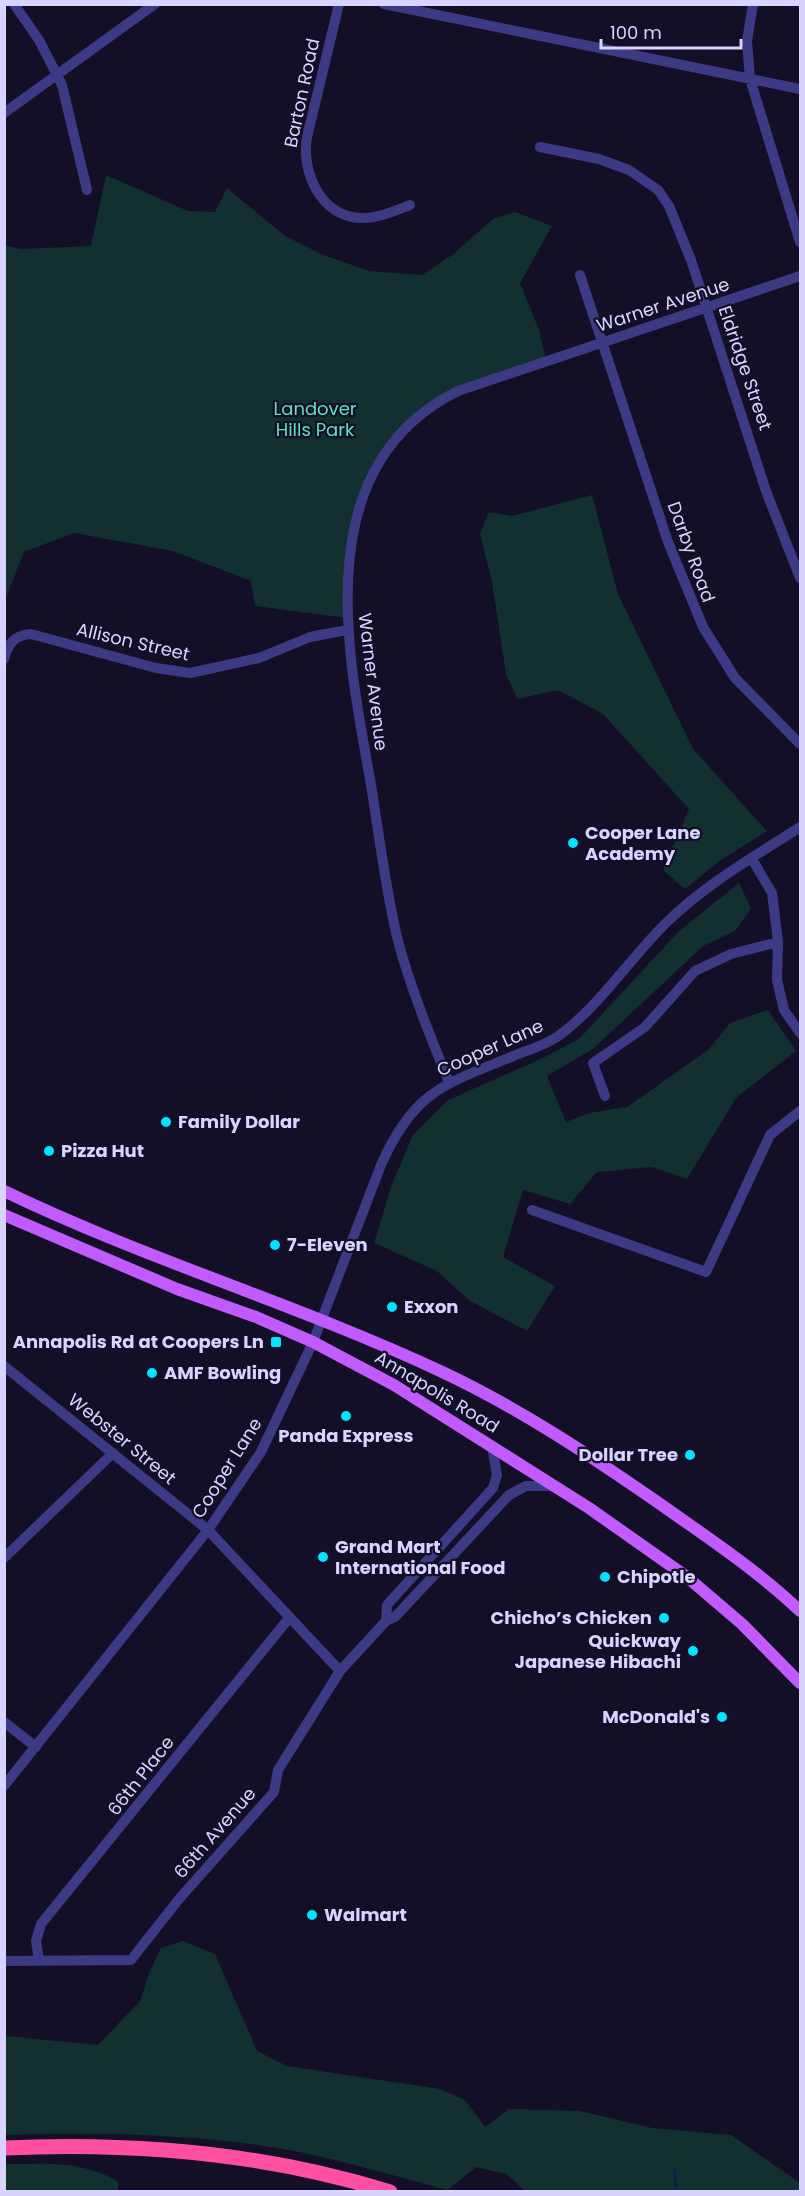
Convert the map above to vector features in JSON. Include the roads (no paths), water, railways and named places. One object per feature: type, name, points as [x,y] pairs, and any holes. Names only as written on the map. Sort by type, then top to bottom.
[{"type":"highway","points":[[4,2148],[86,2146],[196,2153],[316,2172],[390,2192]]},
{"type":"main road","name":"Annapolis Road","points":[[4,1191],[66,1220],[284,1305],[438,1370],[531,1419],[741,1559],[801,1611]]},
{"type":"main road","name":"Annapolis Road","points":[[4,1215],[114,1263],[256,1317],[312,1342],[394,1385],[590,1508],[718,1601],[801,1683]]},
{"type":"street","points":[[14,4],[39,40],[68,100],[87,190]]},
{"type":"street","points":[[4,113],[155,4]]},
{"type":"street","name":"Barton Road","points":[[339,4],[304,150],[309,175],[324,200],[347,215],[357,218],[378,216],[410,205]]},
{"type":"street","points":[[384,4],[801,89]]},
{"type":"street","points":[[753,4],[747,41],[750,79],[801,242]]},
{"type":"street","name":"Eldridge Street","points":[[540,147],[618,165],[643,177],[658,190],[679,227],[774,512],[801,578]]},
{"type":"street","name":"Darby Road","points":[[580,275],[668,542],[703,627],[735,678],[801,744]]},
{"type":"street","name":"Warner Avenue","points":[[449,1082],[398,939],[363,744],[347,630],[346,598],[354,532],[362,501],[385,452],[402,431],[426,409],[458,391],[801,276]]},
{"type":"street","name":"Allison Street","points":[[4,659],[7,646],[15,638],[31,634],[156,668],[190,673],[259,658],[310,637],[347,630]]},
{"type":"street","name":"Cooper Lane","points":[[4,1786],[208,1530],[261,1452],[321,1322],[392,1142],[418,1105],[449,1082],[538,1046],[566,1031],[675,915],[728,871],[752,859],[801,827]]},
{"type":"street","points":[[752,859],[772,893],[778,942],[777,980],[784,1010],[801,1033]]},
{"type":"street","points":[[605,1096],[594,1063],[645,1027],[694,971],[731,954],[778,942]]},
{"type":"street","points":[[532,1210],[706,1272],[770,1135],[801,1111]]},
{"type":"street","name":"Webster Street","points":[[6,1371],[208,1530],[340,1671]]},
{"type":"street","name":"66th Avenue","points":[[386,1621],[387,1605],[494,1488],[497,1475],[492,1446]]},
{"type":"street","points":[[4,1558],[113,1453]]},
{"type":"street","name":"66th Avenue","points":[[4,1961],[131,1960],[179,1899],[274,1792],[278,1770],[340,1671],[386,1621],[395,1617],[508,1495],[526,1486],[554,1486]]},
{"type":"street","name":"66th Place","points":[[39,1960],[36,1941],[41,1924],[289,1618]]},
{"type":"street","points":[[4,1722],[36,1747]]},
{"type":"waterway","points":[[674,2170],[677,2192]]},
{"type":"place","name":"Cooper Lane Academy","points":[[573,843]]},
{"type":"place","name":"Family Dollar","points":[[166,1122]]},
{"type":"place","name":"Pizza Hut","points":[[49,1151]]},
{"type":"place","name":"7-Eleven","points":[[275,1245]]},
{"type":"place","name":"Exxon","points":[[392,1307]]},
{"type":"place","name":"Annapolis Rd at Coopers Ln","points":[[276,1342]]},
{"type":"place","name":"AMF Bowling","points":[[152,1373]]},
{"type":"place","name":"Panda Express","points":[[346,1416]]},
{"type":"place","name":"Dollar Tree","points":[[690,1455]]},
{"type":"place","name":"Grand Mart International Food","points":[[323,1557]]},
{"type":"place","name":"Chipotle","points":[[605,1577]]},
{"type":"place","name":"Chicho’s Chicken","points":[[664,1618]]},
{"type":"place","name":"Quickway Japanese Hibachi","points":[[693,1651]]},
{"type":"place","name":"McDonald's","points":[[722,1717]]},
{"type":"place","name":"Walmart","points":[[312,1915]]},
{"type":"park label","name":"Landover Hills Park","points":[[315,419]]}]
